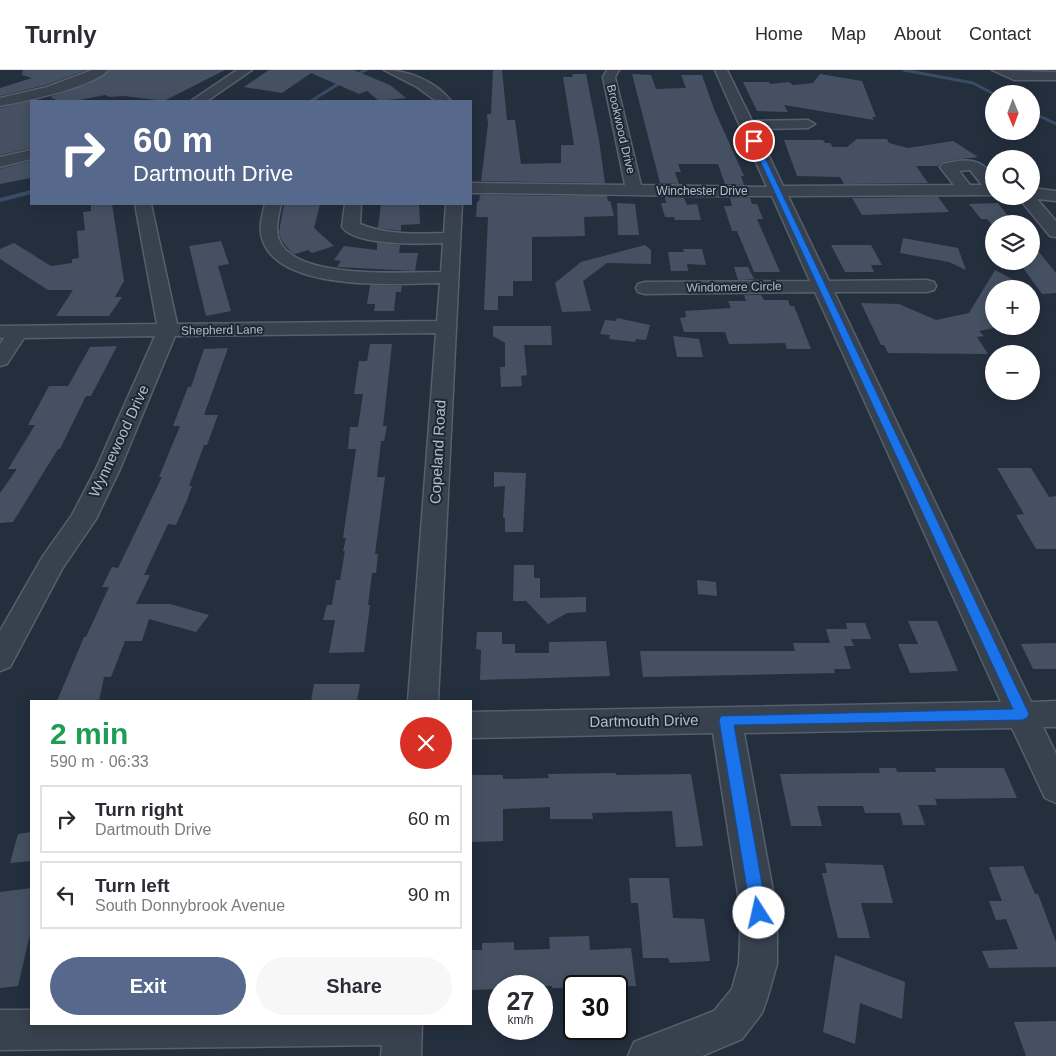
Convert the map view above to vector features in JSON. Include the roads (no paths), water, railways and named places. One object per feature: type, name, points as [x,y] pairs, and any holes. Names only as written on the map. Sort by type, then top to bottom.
[{"type":"street","points":[[0,102],[59,88],[102,70]]},
{"type":"street","points":[[200,100],[246,70]]},
{"type":"street","points":[[390,70],[422,84],[443,100]]},
{"type":"street","name":"Brookwood Drive","points":[[613,70],[609,76],[633,184],[632,190]]},
{"type":"street","points":[[721,70],[1056,788]]},
{"type":"street","points":[[998,70],[1014,76],[1056,76]]},
{"type":"street","points":[[746,125],[808,124]]},
{"type":"street","points":[[0,162],[30,155]]},
{"type":"street","points":[[966,189],[948,167],[974,165],[985,179]]},
{"type":"street","name":"Winchester Drive","points":[[472,188],[598,188],[672,192],[985,190]]},
{"type":"street","points":[[1040,194],[1056,196]]},
{"type":"street","points":[[144,205],[168,330]]},
{"type":"street","points":[[273,205],[269,226],[274,246],[296,264],[311,270],[354,276],[449,277]]},
{"type":"street","points":[[353,205],[351,227],[367,235],[396,238],[451,238]]},
{"type":"street","name":"Copeland Road","points":[[423,700],[454,205]]},
{"type":"street","points":[[1033,205],[1056,232]]},
{"type":"street","name":"Windomere Circle","points":[[644,288],[927,286]]},
{"type":"street","name":"Shepherd Lane","points":[[9,332],[445,327]]},
{"type":"street","name":"Wynnewood Drive","points":[[0,659],[22,615],[52,563],[83,519],[108,469],[168,330]]},
{"type":"street","points":[[0,360],[9,332]]},
{"type":"street","name":"Dartmouth Drive","points":[[472,725],[1056,714]]},
{"type":"street","points":[[648,1056],[684,1044],[728,1025],[748,999],[758,964],[759,913],[726,720]]},
{"type":"street","points":[[0,1030],[402,1035]]},
{"type":"waterway","points":[[353,76],[366,70]]},
{"type":"waterway","points":[[904,70],[973,83],[985,89]]},
{"type":"waterway","points":[[313,100],[343,81]]},
{"type":"waterway","points":[[1040,116],[1056,124]]},
{"type":"waterway","points":[[0,200],[30,192]]}]
